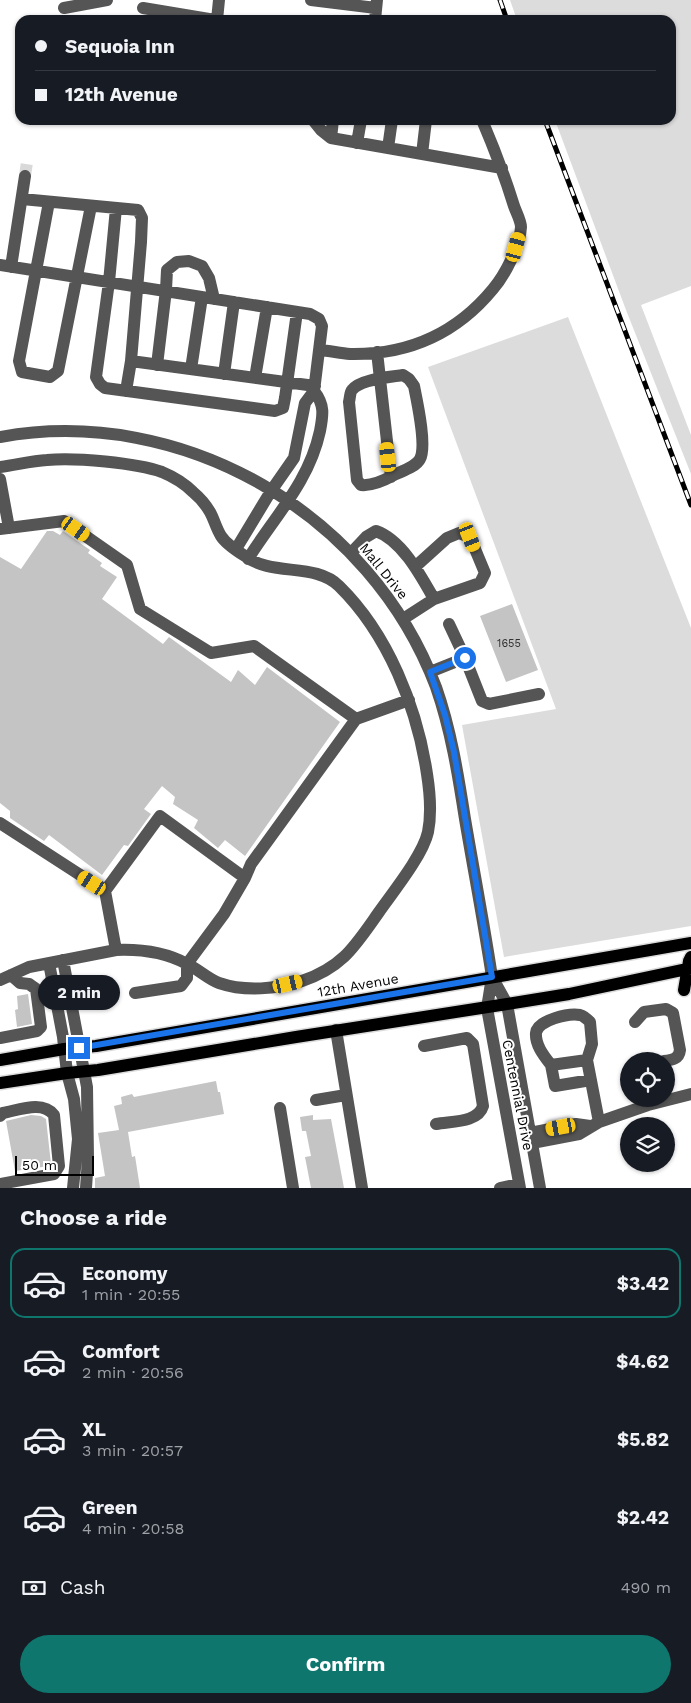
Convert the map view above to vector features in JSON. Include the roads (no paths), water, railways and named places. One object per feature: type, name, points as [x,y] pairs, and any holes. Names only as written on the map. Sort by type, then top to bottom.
[{"type":"main road","name":"12th Avenue","points":[[0,1060],[691,944]]},
{"type":"main road","points":[[0,1083],[85,1072],[336,1030],[569,994],[690,965],[684,990]]},
{"type":"street","points":[[64,8],[107,0]]},
{"type":"street","points":[[217,15],[219,0]]},
{"type":"street","points":[[311,0],[376,9]]},
{"type":"street","points":[[141,4],[193,15]]},
{"type":"street","points":[[317,125],[331,138],[502,168]]},
{"type":"street","points":[[331,138],[332,125]]},
{"type":"street","points":[[358,143],[360,125]]},
{"type":"street","points":[[388,148],[391,125]]},
{"type":"street","points":[[422,154],[425,125]]},
{"type":"street","points":[[320,350],[349,354],[387,352],[431,339],[463,320],[485,299],[504,276],[516,247],[521,226],[502,168],[484,125]]},
{"type":"street","points":[[25,176],[22,199],[6,266],[310,314],[319,319],[322,326],[314,389],[305,403],[294,458],[271,491],[236,549]]},
{"type":"street","points":[[22,199],[138,210],[142,218],[131,361],[126,391]]},
{"type":"street","points":[[49,202],[19,361],[22,372],[50,376],[58,371],[91,206]]},
{"type":"street","points":[[116,208],[109,282],[96,377],[105,388],[275,411],[282,408],[288,382],[297,312]]},
{"type":"street","points":[[157,365],[167,270],[177,262],[189,261],[202,266],[209,278],[208,298],[191,369]]},
{"type":"street","points":[[224,374],[234,302]]},
{"type":"street","points":[[255,378],[267,307]]},
{"type":"street","points":[[377,352],[391,477]]},
{"type":"street","points":[[131,361],[288,382],[314,389],[321,400],[323,416],[316,452],[308,471],[248,559]]},
{"type":"street","points":[[403,375],[410,379],[414,386],[422,438],[421,458],[416,464],[391,477],[366,486],[361,485],[357,480],[349,402],[352,390],[359,384],[380,378],[403,375]]},
{"type":"street","name":"Mall Drive","points":[[0,437],[66,431],[130,436],[178,449],[226,466],[260,483],[301,510],[335,537],[380,585],[403,619],[430,672],[452,742],[492,977],[487,1008]]},
{"type":"street","points":[[0,467],[48,460],[70,460],[121,464],[160,472],[182,482],[196,494],[209,510],[222,538],[248,559],[266,567],[298,570],[323,576],[337,584],[372,625],[403,683],[423,746],[431,800],[428,834],[411,867],[351,951],[327,971],[301,981],[267,988],[241,988],[217,983],[187,964],[159,952],[129,949],[49,962],[30,967],[6,978]]},
{"type":"street","points":[[0,479],[4,529],[64,521],[127,564],[140,609],[211,654],[254,646],[356,719]]},
{"type":"street","points":[[351,553],[366,537],[376,531],[386,534],[416,566],[434,599]]},
{"type":"street","points":[[403,619],[434,599],[480,583],[484,573],[470,537],[459,533],[447,538],[416,566]]},
{"type":"street","points":[[449,624],[482,701],[489,704],[539,694]]},
{"type":"street","points":[[430,672],[465,658]]},
{"type":"street","points":[[135,993],[181,986],[187,978],[187,964],[224,914],[252,864],[356,719],[409,700]]},
{"type":"street","points":[[105,891],[160,816],[245,878]]},
{"type":"street","points":[[0,823],[105,891],[116,950]]},
{"type":"street","points":[[63,960],[85,1072],[88,1102],[86,1188]]},
{"type":"street","points":[[49,962],[67,1073],[74,1099],[78,1139],[73,1188]]},
{"type":"street","name":"Mall Drive","points":[[492,977],[507,1004]]},
{"type":"street","points":[[0,1038],[37,1031],[41,1027],[36,989],[29,984],[6,978]]},
{"type":"street","name":"Centennial Drive","points":[[507,1004],[540,1188]]},
{"type":"street","name":"Centennial Drive","points":[[487,1008],[520,1186]]},
{"type":"street","points":[[635,1022],[644,1012],[666,1009],[673,1013],[680,1050],[680,1054],[675,1058]]},
{"type":"street","points":[[591,1080],[555,1086],[551,1065],[538,1044],[536,1034],[538,1026],[544,1021],[572,1015],[580,1015],[590,1022],[592,1044],[587,1060],[591,1080],[594,1124]]},
{"type":"street","points":[[336,1030],[362,1188]]},
{"type":"street","points":[[424,1046],[467,1038],[473,1044],[483,1106],[482,1110],[473,1118],[436,1124]]},
{"type":"street","points":[[551,1065],[587,1060]]},
{"type":"street","points":[[531,1138],[579,1134],[594,1124],[648,1105],[691,1094]]},
{"type":"street","points":[[316,1100],[346,1095]]},
{"type":"street","points":[[0,1116],[3,1113],[38,1107],[46,1107],[51,1111],[54,1115],[59,1166],[54,1174],[0,1184]]},
{"type":"street","points":[[280,1108],[293,1188]]},
{"type":"street","points":[[500,1188],[520,1186]]},
{"type":"tunnel","points":[[25,176],[27,162]]},
{"type":"railway","points":[[500,0],[505,15]]},
{"type":"railway","points":[[547,125],[691,505]]}]
